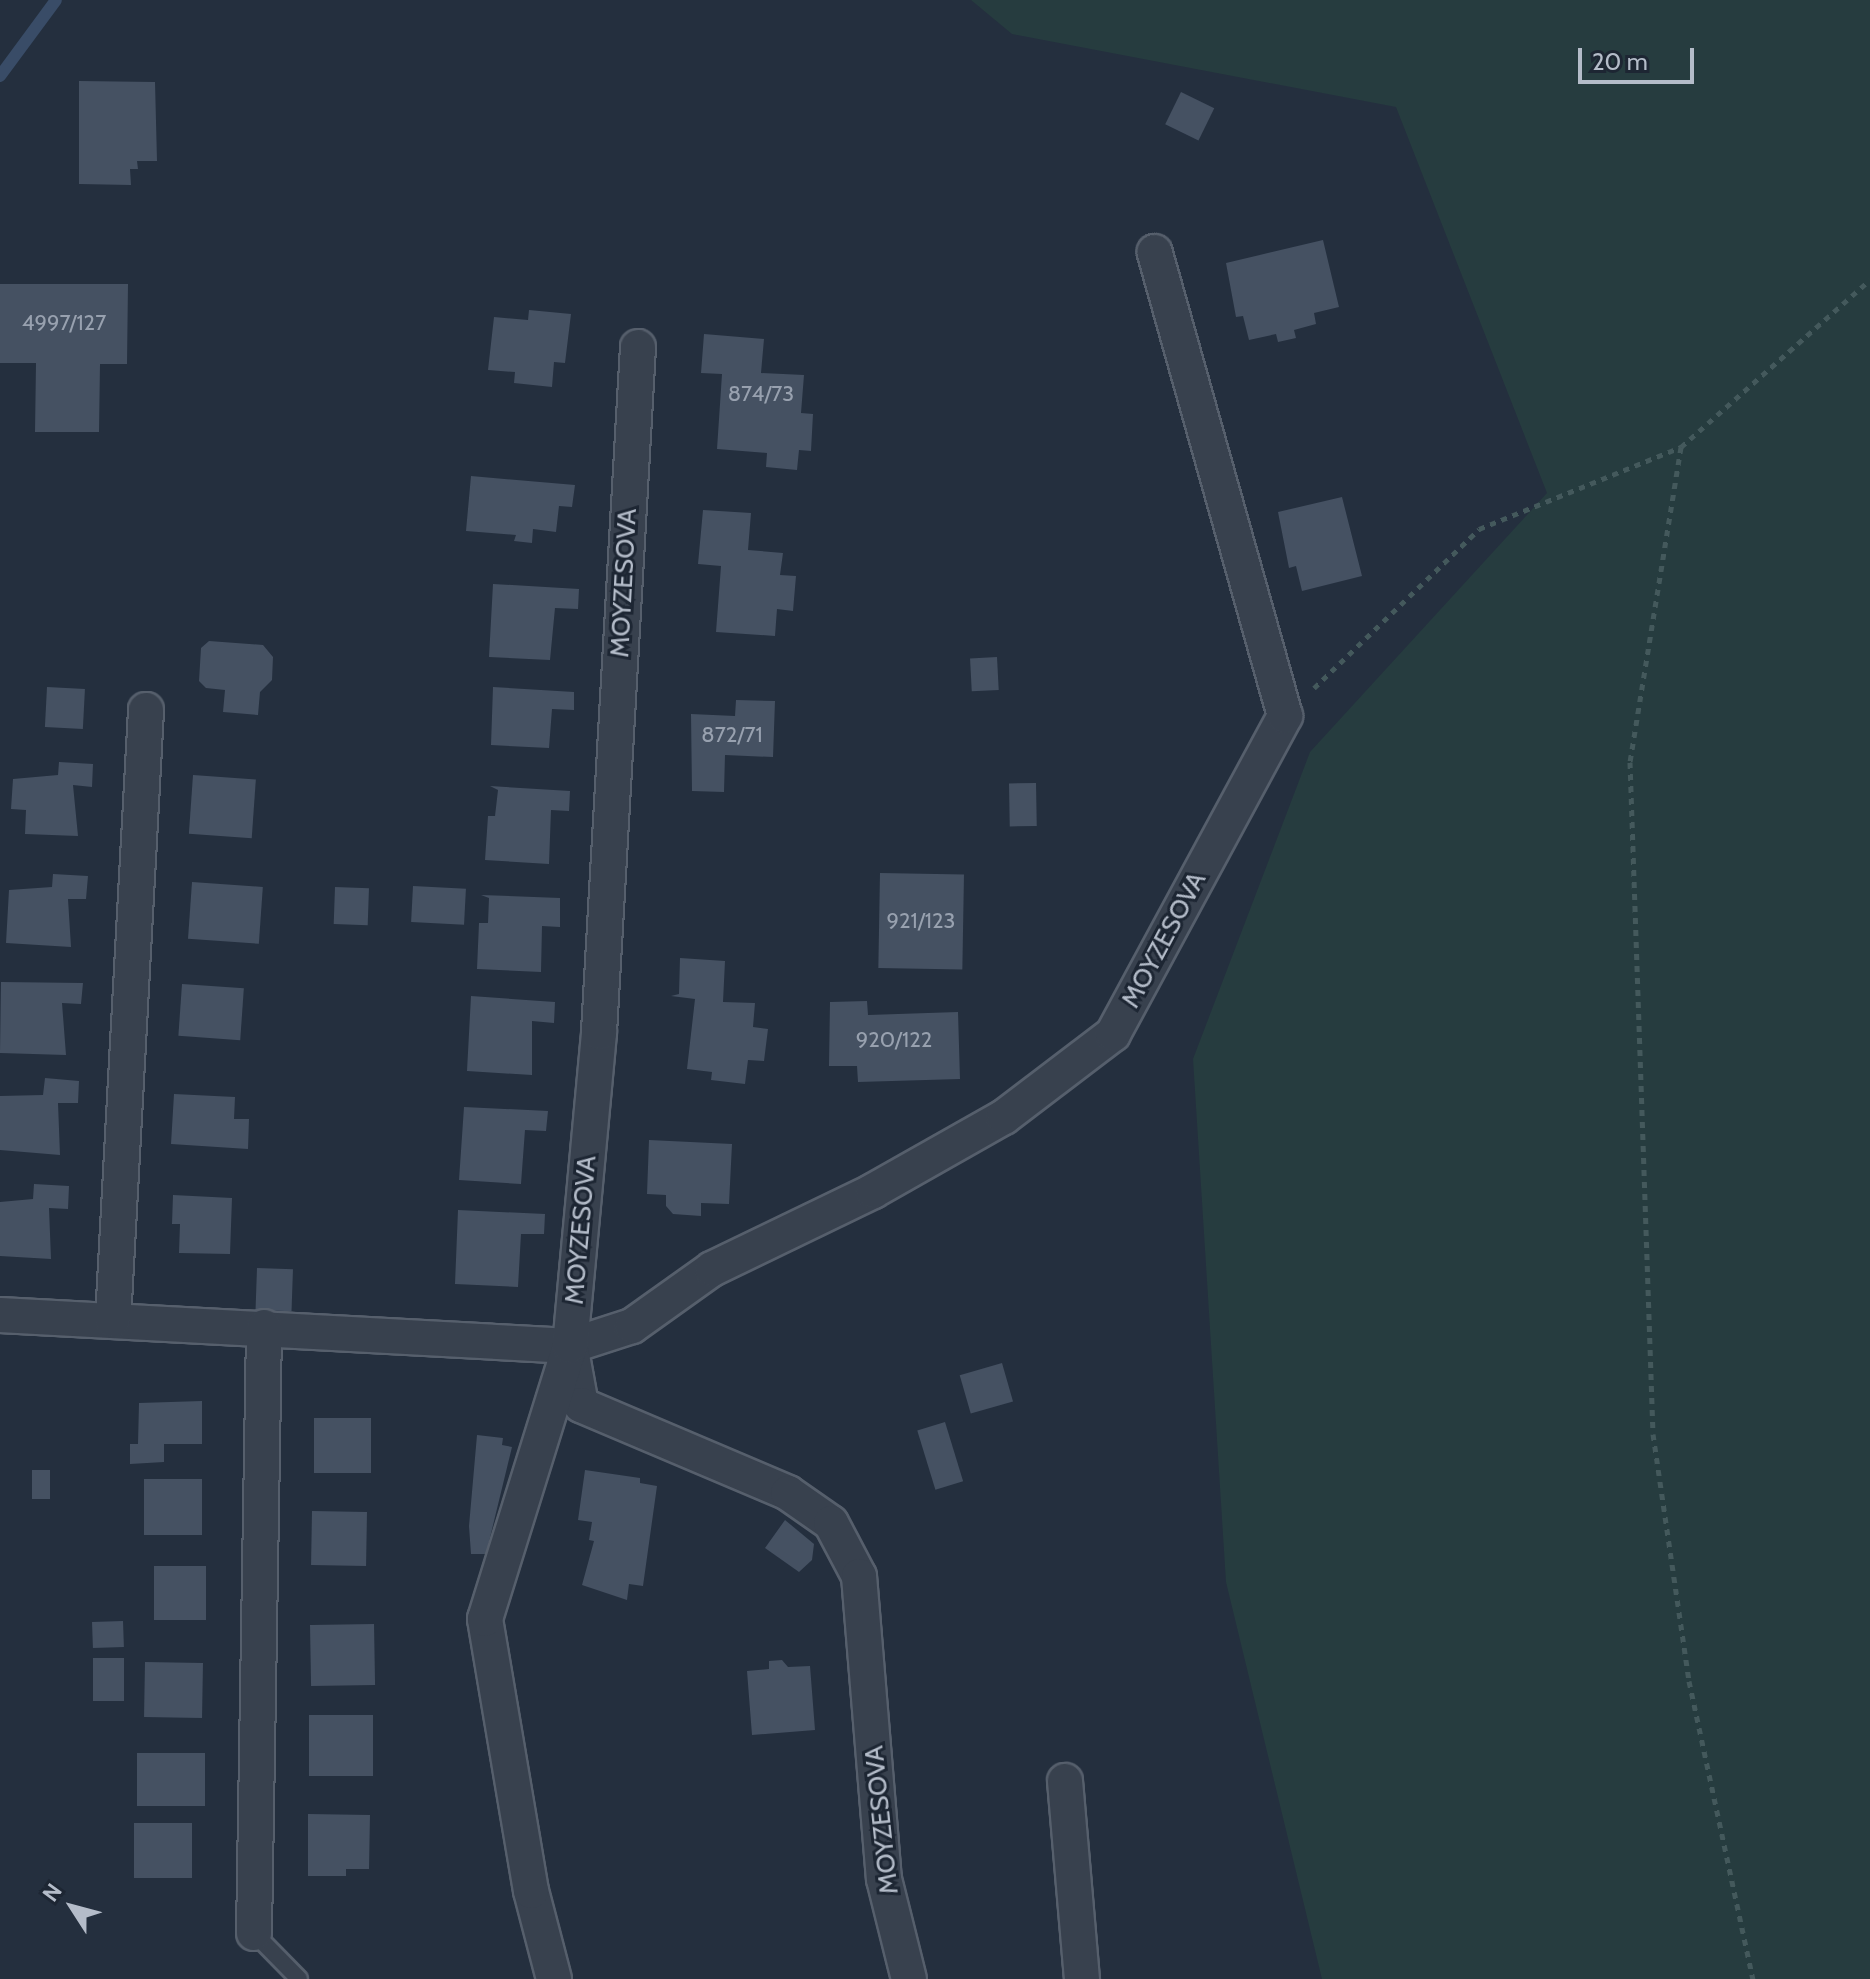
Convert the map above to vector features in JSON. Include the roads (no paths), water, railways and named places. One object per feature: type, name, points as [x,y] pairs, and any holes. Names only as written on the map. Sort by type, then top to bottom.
[{"type":"street","name":"MOYZESOVA","points":[[0,1315],[570,1346],[632,1326],[712,1269],[873,1191],[1004,1117],[1113,1034],[1285,716],[1155,252]]},
{"type":"street","name":"MOYZESOVA","points":[[554,1979],[531,1891],[485,1619],[570,1346],[599,1032],[638,347]]},
{"type":"street","points":[[113,1320],[146,710]]},
{"type":"street","points":[[254,1933],[264,1327]]},
{"type":"street","name":"MOYZESOVA","points":[[570,1346],[581,1405],[788,1493],[831,1523],[859,1576],[884,1879],[909,1979]]},
{"type":"street","points":[[1065,1781],[1082,1979]]},
{"type":"lane","points":[[254,1933],[299,1979]]},
{"type":"waterway","points":[[0,76],[56,0]]}]
